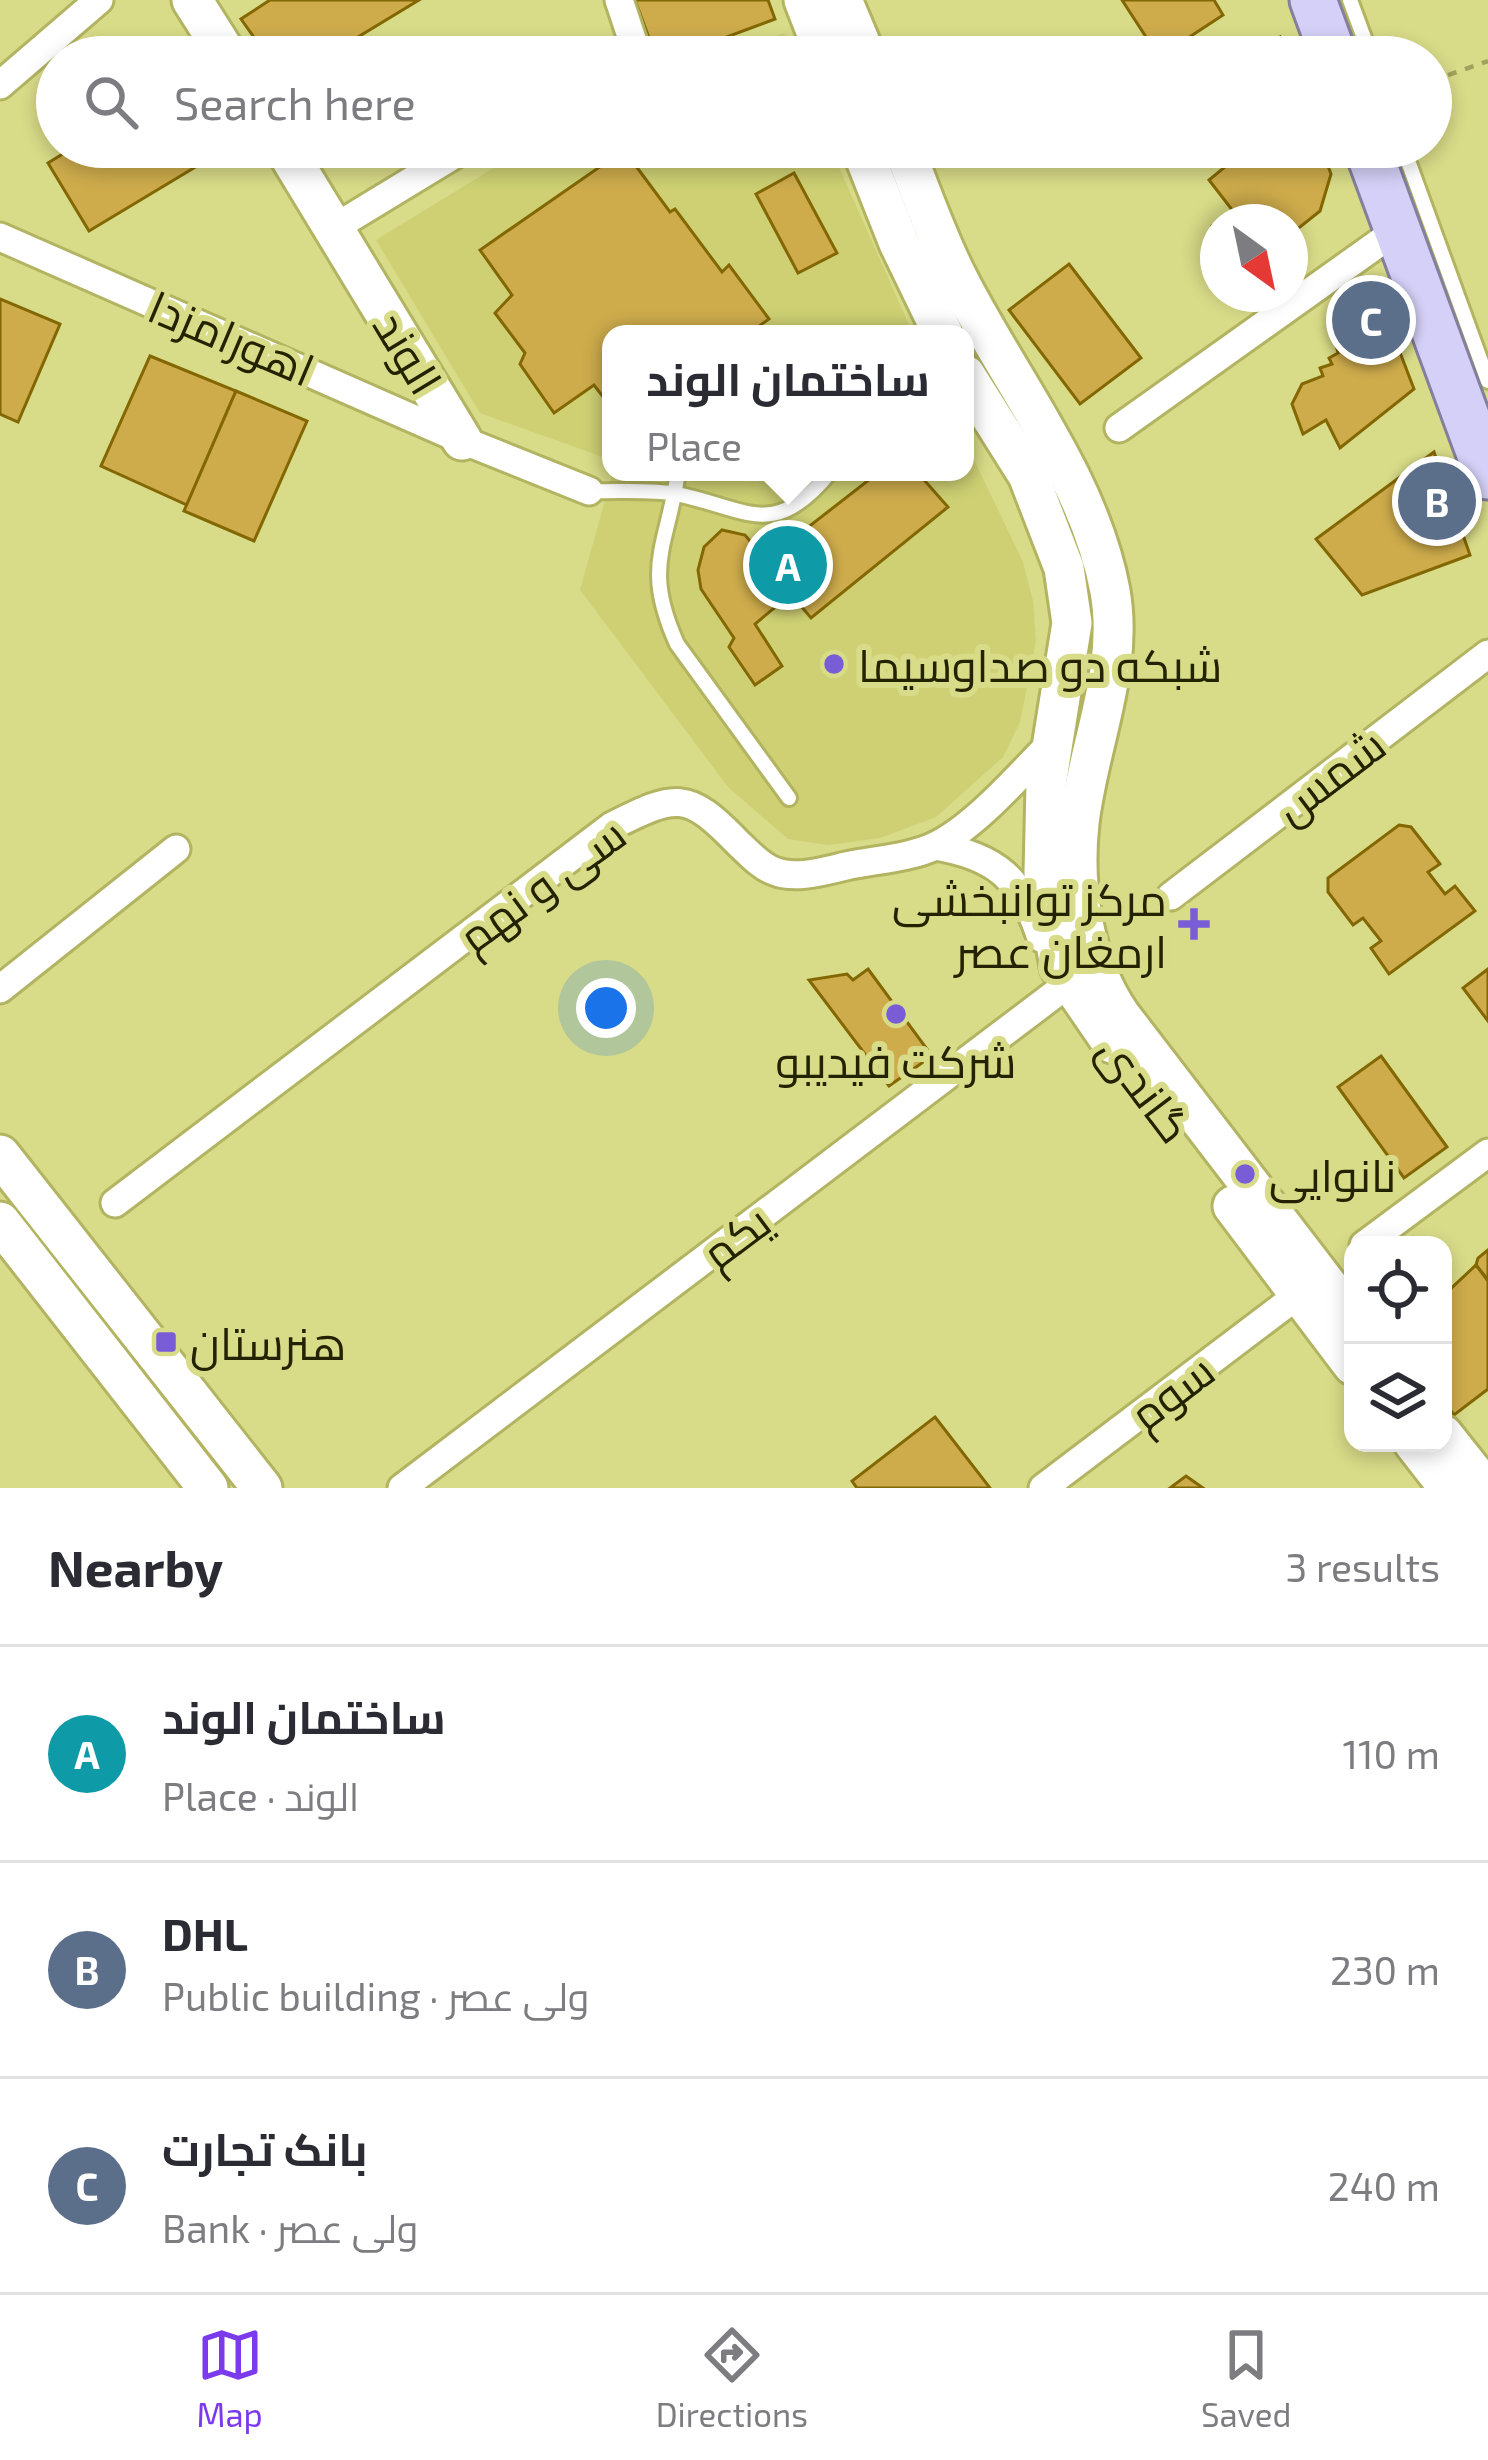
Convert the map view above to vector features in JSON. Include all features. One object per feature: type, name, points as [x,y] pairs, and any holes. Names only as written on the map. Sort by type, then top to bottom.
[{"type":"main road","points":[[193,0],[215,36]]},
{"type":"main road","points":[[804,0],[818,36]]},
{"type":"main road","points":[[842,0],[857,36]]},
{"type":"main road","points":[[1313,0],[1326,36]]},
{"type":"main road","name":"الوند","points":[[297,168],[462,440]]},
{"type":"main road","points":[[870,168],[938,325]]},
{"type":"main road","points":[[912,168],[957,277],[1062,463],[1093,531],[1110,589],[1115,643],[1079,820],[1076,868],[1084,928],[1075,974]]},
{"type":"main road","points":[[1375,168],[1488,476]]},
{"type":"main road","points":[[974,389],[1028,475],[1064,568],[1072,623],[1042,825],[1043,860],[1075,974]]},
{"type":"main road","name":"گاندی","points":[[1075,974],[1120,1015],[1309,1286],[1344,1349]]},
{"type":"main road","points":[[0,1154],[262,1488]]},
{"type":"main road","points":[[0,1222],[208,1488]]},
{"type":"main road","name":"گاندی","points":[[1309,1286],[1344,1312]]},
{"type":"main road","points":[[1452,1446],[1485,1488]]},
{"type":"main road","points":[[1421,1452],[1449,1488]]},
{"type":"street","points":[[58,36],[100,0]]},
{"type":"street","points":[[620,0],[631,36]]},
{"type":"street","points":[[0,86],[36,55]]},
{"type":"street","points":[[334,228],[433,168]]},
{"type":"street","points":[[1119,428],[1397,230]]},
{"type":"street","name":"اهورامزدا","points":[[0,237],[462,440]]},
{"type":"street","name":"الوند","points":[[462,440],[590,491]]},
{"type":"street","name":"شمس","points":[[1171,896],[1488,655]]},
{"type":"street","name":"سی و نهم","points":[[115,1203],[612,826],[675,801],[699,807],[759,863],[781,874],[822,872],[934,846],[980,811],[1052,742]]},
{"type":"street","points":[[934,846],[986,860],[1014,882],[1032,910],[1046,952],[1075,974]]},
{"type":"street","points":[[0,989],[176,849]]},
{"type":"street","name":"یکم","points":[[403,1488],[1075,974]]},
{"type":"street","points":[[1376,1236],[1488,1153]]},
{"type":"street","name":"سوم","points":[[1043,1488],[1344,1260]]},
{"type":"lane","points":[[1350,0],[1363,36]]},
{"type":"lane","points":[[1411,168],[1488,381]]},
{"type":"lane","points":[[677,481],[658,557],[658,594],[665,618],[676,644],[789,798]]},
{"type":"lane","points":[[590,491],[675,494],[757,517],[799,506],[822,481]]},
{"type":"path","points":[[1452,74],[1488,62]]},
{"type":"shaded area","points":[[494,168],[839,168],[909,325],[602,325],[602,457],[480,413],[376,240]]},
{"type":"shaded area","name":"شبکه دو صداوسیما","points":[[974,460],[1023,562],[1033,601],[1036,641],[1020,722],[1003,757],[936,817],[880,838],[828,845],[788,839],[728,787],[580,590],[610,481],[974,481]]},
{"type":"building","points":[[270,0],[419,0],[360,36],[253,36],[241,19]]},
{"type":"building","points":[[635,0],[768,0],[775,19],[729,36],[648,36]]},
{"type":"building","points":[[1122,0],[1214,0],[1223,15],[1191,36],[1145,36]]},
{"type":"building","points":[[51,168],[194,168],[89,231]]},
{"type":"building","points":[[598,168],[637,168],[722,272],[729,265],[769,319],[761,325],[602,325],[602,395],[594,385],[554,413],[520,364],[525,353],[495,313],[512,295],[480,250]]},
{"type":"building","points":[[1224,168],[1329,168],[1331,174],[1320,211],[1308,221],[1308,204],[1228,204],[1209,180]]},
{"type":"building","points":[[794,173],[837,253],[798,273],[756,194]]},
{"type":"building","points":[[1069,264],[1141,358],[1080,404],[1009,310]]},
{"type":"building","points":[[0,299],[60,324],[18,422],[0,414]]},
{"type":"building","points":[[1386,316],[1414,389],[1340,448],[1326,420],[1303,434],[1292,404],[1302,384],[1323,376],[1320,368],[1332,364],[1329,358],[1338,353],[1341,337]]},
{"type":"building","points":[[150,356],[236,391],[187,505],[101,466]]},
{"type":"building","points":[[236,391],[307,421],[254,541],[184,511]]},
{"type":"building","points":[[1434,452],[1470,555],[1362,595],[1316,539]]},
{"type":"building","points":[[867,481],[925,481],[948,507],[811,618],[791,594],[755,624],[782,666],[755,685],[729,647],[734,638],[701,589],[698,570],[704,547],[722,530],[745,535],[766,560]]},
{"type":"building","points":[[1399,825],[1411,827],[1440,864],[1428,872],[1445,894],[1455,886],[1475,911],[1389,974],[1371,948],[1381,941],[1363,918],[1353,925],[1328,892],[1328,878]]},
{"type":"building","points":[[868,969],[932,1056],[889,1086],[809,980],[847,974],[853,980]]},
{"type":"building","points":[[1488,969],[1488,1021],[1463,988]]},
{"type":"building","points":[[1381,1056],[1447,1147],[1404,1178],[1338,1087]]},
{"type":"building","points":[[1488,1250],[1488,1280],[1476,1265]]},
{"type":"building","points":[[1476,1265],[1488,1281],[1488,1389],[1454,1415],[1452,1412],[1452,1288]]},
{"type":"building","points":[[935,1417],[990,1488],[857,1488],[852,1481]]},
{"type":"building","points":[[1186,1476],[1203,1488],[1170,1488]]},
{"type":"place","name":"بانک تجارت","points":[[1371,320]]},
{"type":"place","name":"DHL","points":[[1437,501]]},
{"type":"place","name":"ساختمان الوند","points":[[788,565]]},
{"type":"place","name":"شبکه دو صداوسیما","points":[[834,664]]},
{"type":"place","name":"مرکز توانبخشی ارمغان عصر","points":[[1194,924]]},
{"type":"place","name":"شرکت فیدیبو","points":[[896,1014]]},
{"type":"place","name":"نانوایی","points":[[1245,1174]]},
{"type":"place","name":"هنرستان","points":[[166,1342]]}]
